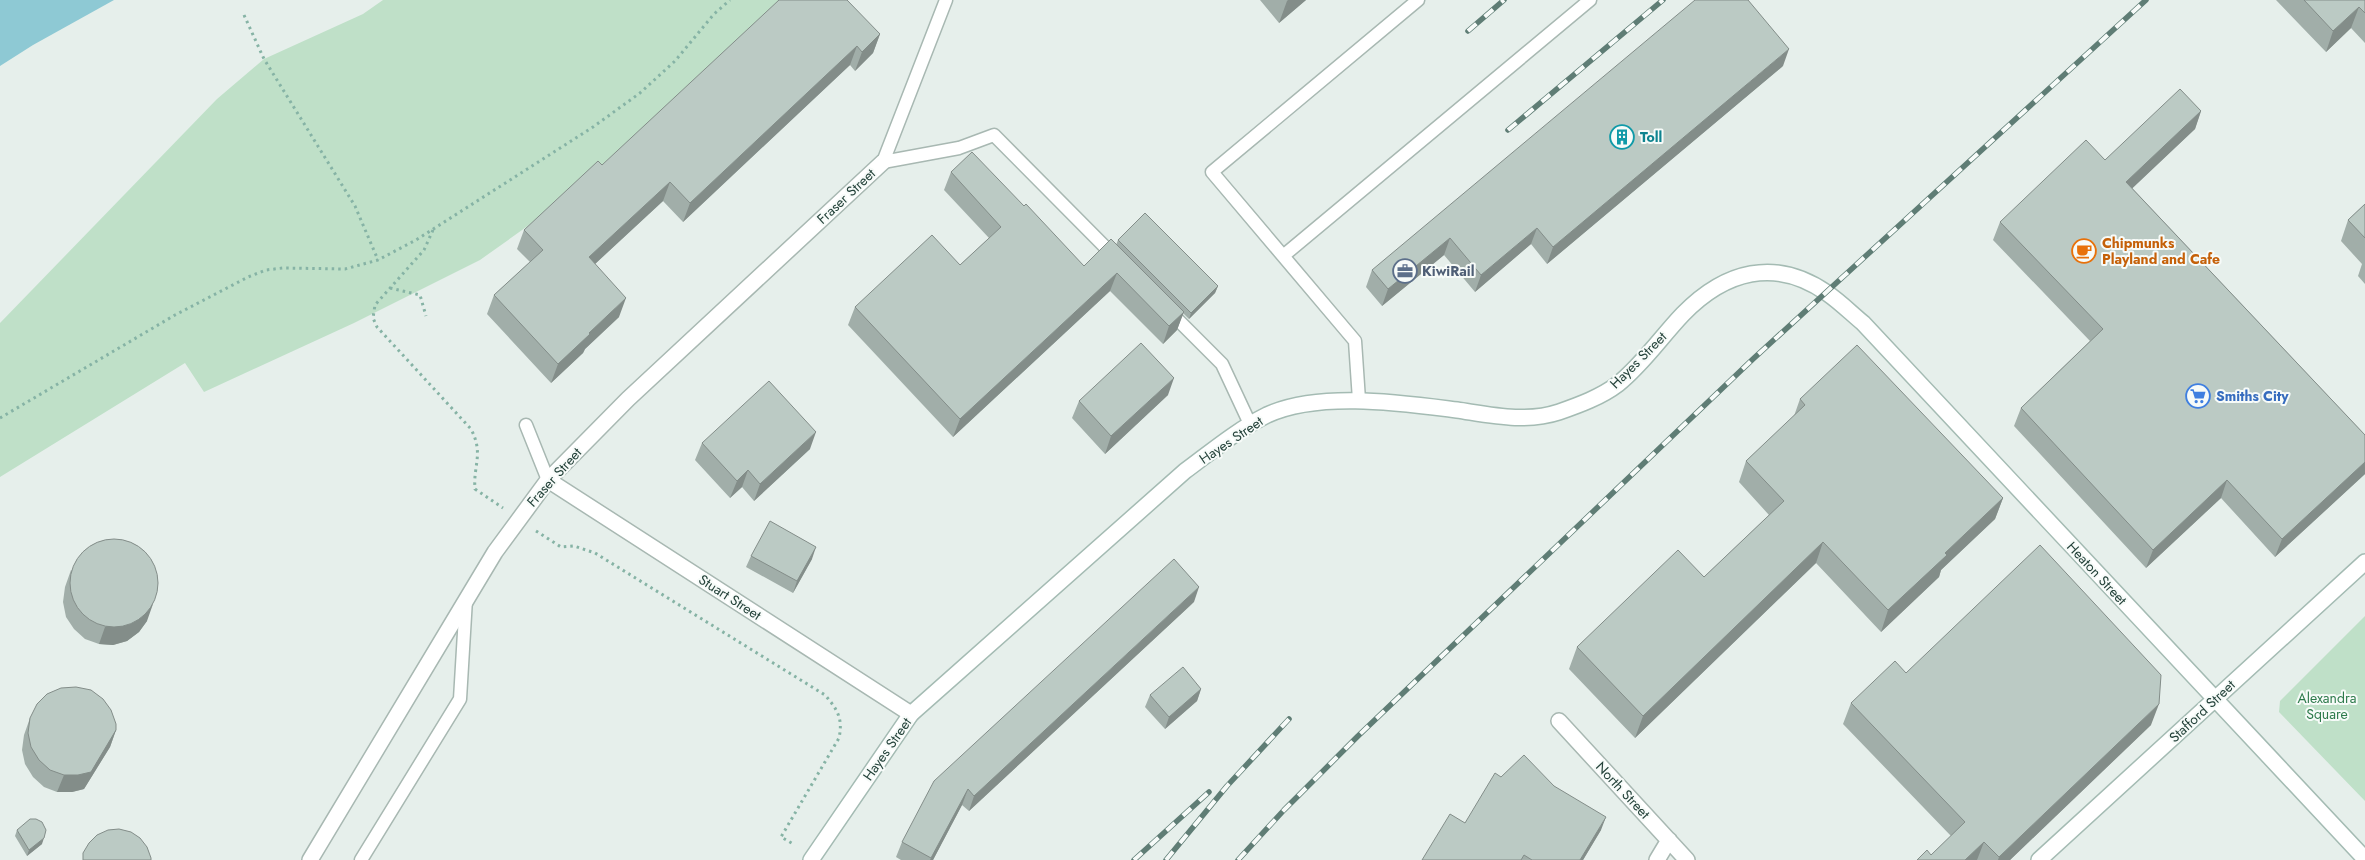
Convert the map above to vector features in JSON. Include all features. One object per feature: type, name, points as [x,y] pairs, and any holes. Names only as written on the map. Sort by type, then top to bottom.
[{"type":"main road","name":"Fraser Street","points":[[310,860],[495,552],[548,480],[628,399],[883,162]]},
{"type":"main road","name":"Hayes Street","points":[[811,860],[911,714],[1185,471],[1250,424],[1269,414],[1304,405],[1359,400],[1402,403],[1511,418],[1545,416],[1610,389],[1640,363],[1696,302],[1711,290],[1729,280],[1749,273],[1765,272],[1795,278],[1826,292]]},
{"type":"main road","name":"Heaton Street","points":[[1826,292],[1862,323],[2216,698],[2365,859]]},
{"type":"main road","name":"Stuart Street","points":[[548,480],[911,714]]},
{"type":"main road","name":"Stafford Street","points":[[2040,860],[2365,562]]},
{"type":"main road","name":"North Street","points":[[1559,721],[1687,860]]},
{"type":"main road","points":[[1657,860],[1669,840]]},
{"type":"lane","points":[[883,162],[946,0]]},
{"type":"lane","points":[[1359,400],[1354,341],[1212,172],[1418,0]]},
{"type":"lane","points":[[1283,256],[1590,0]]},
{"type":"lane","points":[[883,162],[959,148],[994,135],[1125,267]]},
{"type":"lane","points":[[1160,301],[1222,364],[1250,424]]},
{"type":"lane","points":[[526,425],[548,480]]},
{"type":"lane","points":[[362,858],[460,698],[466,599]]},
{"type":"path","points":[[0,418],[175,315],[248,277],[266,270],[284,268],[345,269],[378,260],[433,230],[593,127],[640,93],[676,61],[714,14],[730,0]]},
{"type":"path","points":[[244,15],[264,59],[356,206],[378,260]]},
{"type":"path","points":[[433,230],[424,250],[372,310],[377,327],[471,429],[475,436],[478,461],[475,489],[493,501]]},
{"type":"path","points":[[390,288],[420,295],[426,316]]},
{"type":"path","points":[[546,538],[561,547],[574,546],[595,553],[825,695],[836,708],[842,723],[839,738],[782,837],[797,847]]},
{"type":"green space","points":[[383,0],[786,0],[560,203],[480,260],[354,323],[204,392],[185,363],[0,477],[0,323],[217,99],[264,59],[363,14]]},
{"type":"green space","name":"Alexandra Square","points":[[2365,616],[2365,801],[2279,712],[2280,701]]},
{"type":"water","points":[[0,0],[114,0],[33,45],[0,66]]},
{"type":"building","points":[[779,0],[847,0],[880,34],[862,52],[857,46],[690,203],[670,182],[589,257],[626,298],[558,364],[494,295],[543,250],[524,230],[598,161],[602,165]]},
{"type":"building","name":"Toll","points":[[1695,0],[1748,0],[1789,49],[1553,247],[1537,228],[1481,275],[1450,238],[1388,289],[1372,270]]},
{"type":"building","points":[[2304,0],[2365,0],[2365,13],[2359,7],[2333,31]]},
{"type":"building","points":[[2180,89],[2201,111],[2126,182],[2365,435],[2365,462],[2282,539],[2227,480],[2153,550],[2021,408],[2103,329],[2000,222],[2086,140],[2105,160]]},
{"type":"building","points":[[972,152],[1024,206],[1026,204],[1084,266],[1111,239],[1184,312],[1169,326],[1117,273],[960,419],[855,307],[932,235],[960,265],[1001,227],[951,172]]},
{"type":"building","points":[[2365,204],[2365,238],[2348,220]]},
{"type":"building","points":[[1145,213],[1218,286],[1191,313],[1118,240]]},
{"type":"building","points":[[1141,343],[1174,378],[1111,436],[1079,401]]},
{"type":"building","points":[[1857,345],[2003,498],[1945,553],[1947,555],[1888,610],[1823,542],[1643,716],[1577,647],[1678,550],[1704,577],[1784,501],[1746,461],[1805,405],[1800,399]]},
{"type":"building","points":[[769,381],[816,432],[760,484],[748,470],[737,481],[702,443]]},
{"type":"building","points":[[770,521],[816,547],[797,581],[751,556]]},
{"type":"building","points":[[114,539],[131,542],[139,546],[151,558],[155,566],[158,583],[155,600],[151,608],[139,620],[131,624],[114,627],[97,624],[89,620],[77,608],[73,600],[70,583],[73,566],[77,558],[89,546],[97,542]]},
{"type":"building","points":[[2040,545],[2161,675],[2159,704],[1999,857],[1984,842],[1965,860],[1917,860],[1927,850],[1931,855],[1965,822],[1851,703],[1895,661],[1906,673]]},
{"type":"building","points":[[1174,559],[1199,587],[974,796],[968,789],[931,858],[902,842],[934,781]]},
{"type":"building","points":[[1183,667],[1201,689],[1169,717],[1150,695]]},
{"type":"building","points":[[76,687],[91,690],[103,699],[111,710],[116,730],[91,772],[78,775],[64,775],[50,770],[39,760],[31,747],[28,733],[30,718],[37,704],[47,694],[61,688]]},
{"type":"building","points":[[1524,755],[1554,786],[1606,817],[1580,860],[1532,860],[1524,855],[1521,860],[1422,860],[1450,814],[1465,823],[1495,773],[1501,777]]},
{"type":"building","points":[[30,819],[42,822],[46,830],[44,838],[29,850],[17,830]]},
{"type":"building","points":[[119,829],[131,832],[140,838],[147,847],[151,860],[83,860],[83,853],[97,835],[108,830]]},
{"type":"railway","points":[[1468,31],[1504,0]]},
{"type":"railway","points":[[1508,130],[1663,0]]},
{"type":"railway","points":[[1238,860],[1284,810],[1358,736],[1753,359],[2146,0]]},
{"type":"railway","points":[[1166,860],[1227,786],[1289,719]]},
{"type":"railway","points":[[1134,860],[1209,792]]},
{"type":"place","name":"Toll","points":[[1622,137]]},
{"type":"place","name":"Chipmunks Playland and Cafe","points":[[2084,251]]},
{"type":"place","name":"KiwiRail","points":[[1405,271]]},
{"type":"place","name":"Smiths City","points":[[2198,396]]}]
